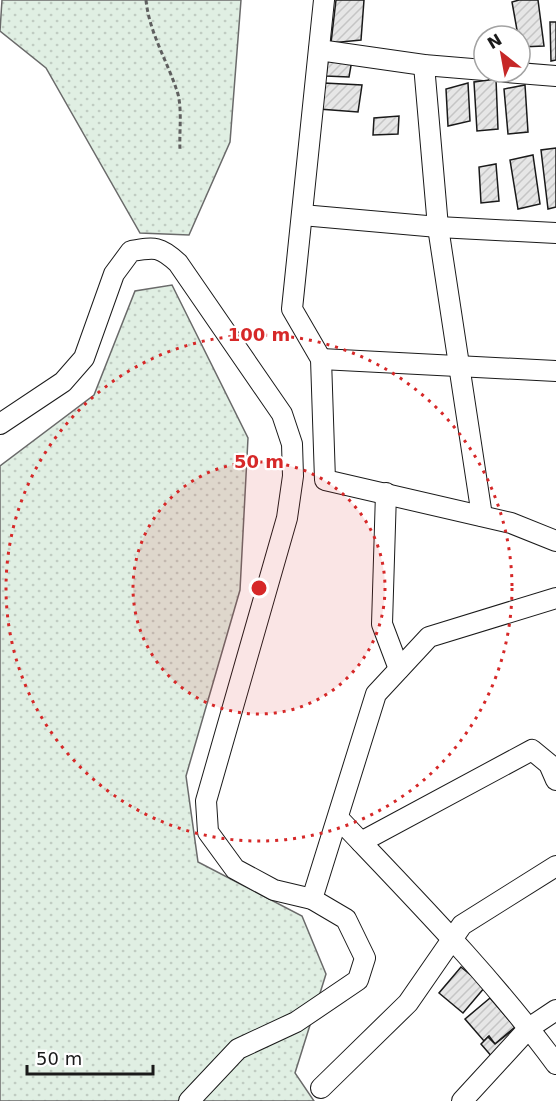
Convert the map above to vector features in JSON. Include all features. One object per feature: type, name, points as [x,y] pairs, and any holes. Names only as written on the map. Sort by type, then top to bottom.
[{"type":"street","points":[[324,0],[292,309],[321,359],[325,480]]},
{"type":"street","points":[[319,50],[424,65],[472,69]]},
{"type":"street","points":[[424,65],[438,227],[482,516]]},
{"type":"street","points":[[532,74],[556,76]]},
{"type":"street","points":[[302,215],[438,227],[556,233]]},
{"type":"street","points":[[0,424],[63,382],[84,358],[114,274],[131,251],[149,248],[164,249],[178,263],[282,414],[292,444],[294,476],[287,518],[206,801],[208,832],[235,869],[274,890],[312,899],[346,919],[364,958],[358,980],[296,1022],[238,1048],[189,1101]]},
{"type":"street","points":[[321,359],[556,371]]},
{"type":"street","points":[[294,476],[387,493],[511,523],[556,542]]},
{"type":"street","points":[[387,493],[382,624],[399,669]]},
{"type":"street","points":[[511,523],[556,526]]},
{"type":"street","points":[[312,899],[339,819],[376,694],[429,637],[556,599]]},
{"type":"street","points":[[361,842],[532,750],[549,764],[556,780]]},
{"type":"street","points":[[339,819],[452,939],[529,1028],[556,1064]]},
{"type":"street","points":[[321,1088],[408,1003],[462,925],[556,866]]},
{"type":"street","points":[[462,1101],[529,1028],[556,1010]]},
{"type":"path","points":[[146,0],[147,11],[168,73],[177,90],[180,149]]},
{"type":"green space","points":[[2,0],[241,0],[230,142],[189,235],[140,233],[46,68],[0,31]]},
{"type":"green space","points":[[172,285],[248,438],[240,590],[186,776],[198,862],[302,916],[326,974],[295,1073],[314,1101],[0,1101],[0,466],[94,395],[135,291]]},
{"type":"building","points":[[336,0],[364,0],[361,40],[331,43]]},
{"type":"building","points":[[538,0],[544,46],[532,46],[532,24],[516,24],[512,2]]},
{"type":"building","points":[[550,22],[556,22],[556,60],[551,61]]},
{"type":"building","points":[[328,60],[352,60],[349,77],[326,76]]},
{"type":"building","points":[[324,83],[362,85],[358,112],[319,109]]},
{"type":"building","points":[[468,83],[470,121],[448,126],[446,89]]},
{"type":"building","points":[[474,84],[496,84],[498,129],[477,131]]},
{"type":"building","points":[[525,85],[528,132],[508,134],[504,89]]},
{"type":"building","points":[[399,116],[398,134],[373,135],[374,118]]},
{"type":"building","points":[[556,148],[556,207],[548,209],[541,150]]},
{"type":"building","points":[[533,155],[540,204],[518,209],[510,160]]},
{"type":"building","points":[[496,164],[499,201],[481,203],[479,167]]},
{"type":"building","points":[[461,967],[485,987],[463,1013],[439,993]]},
{"type":"building","points":[[490,998],[515,1027],[495,1044],[489,1036],[484,1041],[465,1019]]},
{"type":"building","points":[[510,1032],[516,1039],[493,1058],[481,1044],[488,1037],[495,1044]]}]
